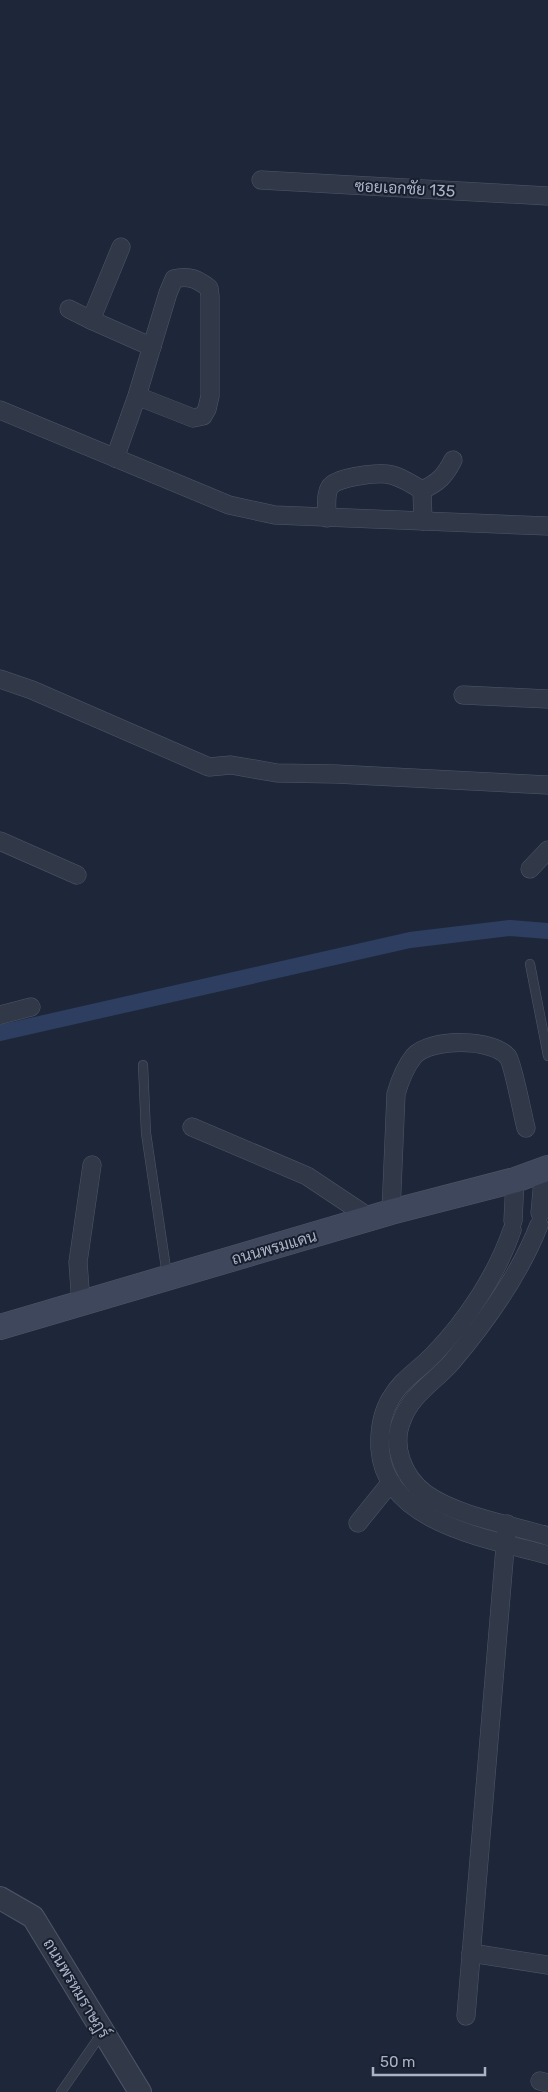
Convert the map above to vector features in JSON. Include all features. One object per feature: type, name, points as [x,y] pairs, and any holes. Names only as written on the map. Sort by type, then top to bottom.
[{"type":"main road","name":"ถนนพรมแดน","points":[[1,1325],[81,1304],[380,1215],[515,1180],[546,1169]]},
{"type":"street","name":"ซอยเอกชัย 135","points":[[261,180],[548,196]]},
{"type":"street","points":[[91,320],[121,247]]},
{"type":"street","points":[[115,458],[138,396],[168,293],[174,279],[185,276],[198,280],[209,288],[210,396],[207,409],[203,416],[193,418],[138,396]]},
{"type":"street","points":[[69,309],[152,347]]},
{"type":"street","points":[[0,410],[229,505],[254,512],[327,518],[548,526]]},
{"type":"street","points":[[422,490],[438,483],[446,475],[453,460]]},
{"type":"street","points":[[327,518],[328,493],[330,487],[338,479],[386,474],[400,478],[422,490]]},
{"type":"street","points":[[422,490],[424,521]]},
{"type":"street","points":[[0,679],[32,690],[209,767],[231,765],[277,773],[336,774],[548,785]]},
{"type":"street","points":[[463,695],[548,699]]},
{"type":"street","points":[[0,841],[77,875]]},
{"type":"street","points":[[530,868],[548,850]]},
{"type":"street","points":[[0,1016],[31,1007]]},
{"type":"street","points":[[192,1127],[307,1176],[380,1215],[396,1094],[400,1078],[415,1054],[434,1045],[476,1043],[493,1046],[508,1058],[526,1128]]},
{"type":"street","points":[[81,1304],[78,1262],[92,1165]]},
{"type":"street","points":[[546,1169],[538,1224],[524,1259],[484,1322],[454,1360],[407,1407],[398,1436],[399,1453],[405,1469],[425,1493],[465,1512],[548,1536]]},
{"type":"street","points":[[515,1180],[512,1228],[508,1244],[469,1312],[438,1349],[392,1397],[383,1416],[379,1435],[380,1458],[391,1482],[414,1508],[432,1519],[504,1543],[548,1555]]},
{"type":"street","points":[[512,1228],[538,1224]]},
{"type":"street","points":[[438,1349],[454,1360]]},
{"type":"street","points":[[358,1523],[391,1482]]},
{"type":"street","points":[[466,2016],[507,1524]]},
{"type":"street","name":"ถนนพรหมราษฎร์","points":[[0,1898],[33,1917],[140,2092]]},
{"type":"street","points":[[471,1953],[548,1965]]},
{"type":"lane","points":[[530,964],[548,1056]]},
{"type":"lane","points":[[143,1065],[146,1133],[167,1278]]},
{"type":"lane","points":[[61,2092],[103,2031]]},
{"type":"waterway","points":[[0,1033],[410,940],[510,928],[548,931]]}]
